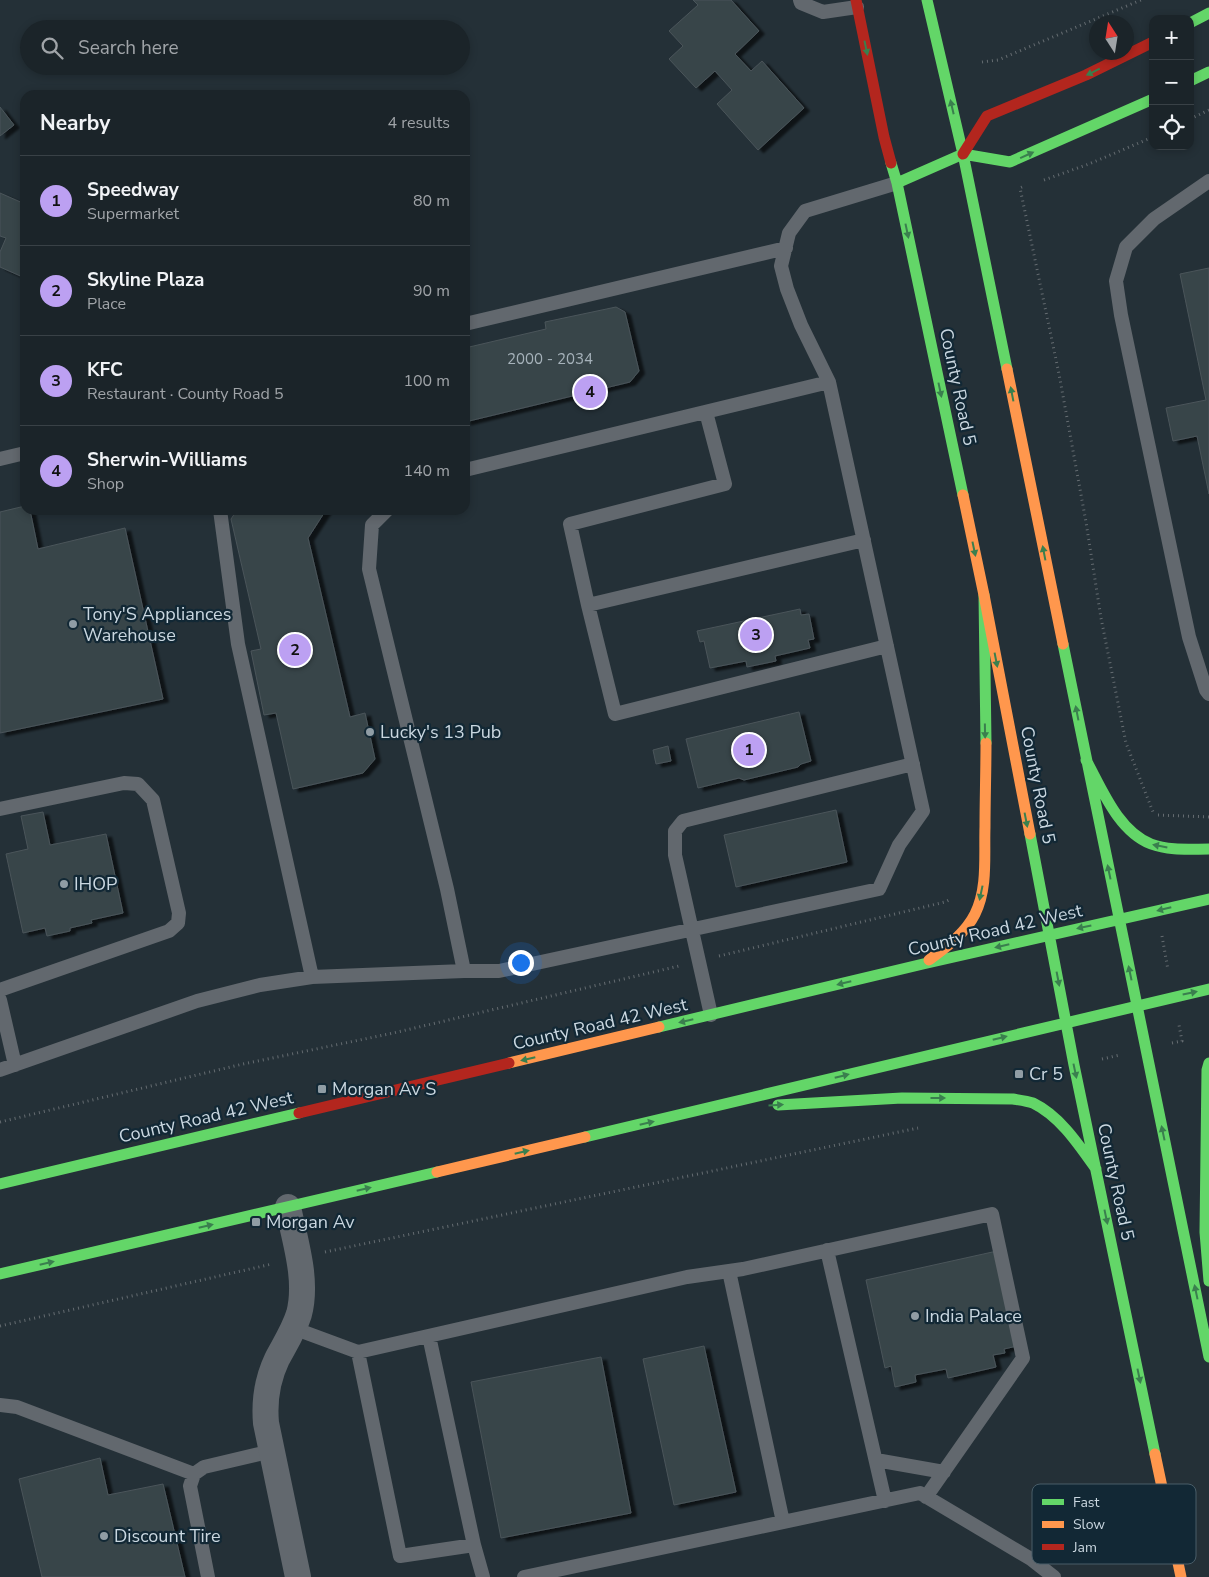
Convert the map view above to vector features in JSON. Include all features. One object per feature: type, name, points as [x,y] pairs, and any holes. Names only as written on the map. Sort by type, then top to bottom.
[{"type":"main road","points":[[927,0],[963,154],[1209,1357]]},
{"type":"main road","name":"County Road 5","points":[[856,4],[984,595],[1074,1065],[1162,1484]]},
{"type":"main road","points":[[1194,21],[1209,13]]},
{"type":"main road","points":[[963,154],[987,116],[1086,75],[1149,44]]},
{"type":"main road","points":[[1194,79],[1209,72]]},
{"type":"main road","points":[[896,183],[963,154],[1010,162],[1149,100]]},
{"type":"main road","points":[[923,964],[948,945],[967,925],[979,904],[983,884],[986,774],[984,595]]},
{"type":"main road","points":[[1086,760],[1109,801],[1122,820],[1138,837],[1152,844],[1172,848],[1209,850]]},
{"type":"main road","name":"County Road 42 West","points":[[0,1184],[923,964],[1209,899]]},
{"type":"main road","points":[[0,1274],[1209,989]]},
{"type":"main road","points":[[1209,1063],[1207,1070],[1205,1232],[1209,1281]]},
{"type":"main road","points":[[710,1108],[902,1098],[1013,1099],[1030,1102],[1048,1113],[1078,1143],[1096,1169]]},
{"type":"main road","name":"County Road 5","points":[[1178,1564],[1181,1577]]},
{"type":"street","points":[[288,1207],[298,1258],[302,1292],[299,1314],[290,1338],[277,1360],[268,1382],[264,1402],[266,1423],[298,1577]]},
{"type":"lane","points":[[800,0],[823,12],[856,4]]},
{"type":"lane","points":[[1209,181],[1154,219],[1126,247],[1116,281],[1121,315],[1189,637],[1206,690],[1209,694]]},
{"type":"lane","points":[[0,1070],[197,1002],[260,985],[312,977],[499,971],[878,889],[899,845],[922,811],[829,382],[801,325],[787,289],[781,266],[789,233],[805,211],[896,183]]},
{"type":"lane","points":[[470,323],[786,248]]},
{"type":"lane","points":[[470,469],[829,382]]},
{"type":"lane","points":[[706,412],[725,484],[570,524],[615,714],[887,646]]},
{"type":"lane","points":[[0,459],[20,454]]},
{"type":"lane","points":[[221,515],[238,644],[312,977]]},
{"type":"lane","points":[[382,515],[372,525],[370,569],[447,889],[464,971]]},
{"type":"lane","points":[[588,605],[864,540]]},
{"type":"lane","points":[[711,1015],[690,930],[675,854],[675,831],[683,822],[913,764]]},
{"type":"lane","points":[[0,809],[124,783],[138,784],[153,800],[179,913],[178,923],[170,930],[0,990]]},
{"type":"lane","points":[[0,1000],[15,1065]]},
{"type":"lane","points":[[293,1328],[358,1352],[687,1277],[730,1271],[992,1214],[1023,1358],[926,1497]]},
{"type":"lane","points":[[827,1250],[885,1501]]},
{"type":"lane","points":[[730,1271],[783,1522]]},
{"type":"lane","points":[[429,1336],[474,1545],[483,1577]]},
{"type":"lane","points":[[358,1352],[400,1556],[474,1545]]},
{"type":"lane","points":[[0,1405],[17,1407],[194,1474]]},
{"type":"lane","points":[[208,1577],[190,1486],[194,1474],[204,1467],[272,1451]]},
{"type":"lane","points":[[876,1460],[944,1472]]},
{"type":"lane","points":[[524,1577],[920,1493],[1032,1560]]},
{"type":"lane","points":[[1037,1564],[1054,1577]]},
{"type":"path","points":[[982,62],[998,60],[1141,0]]},
{"type":"path","points":[[1194,117],[1209,110]]},
{"type":"path","points":[[1038,182],[1089,164],[1149,138]]},
{"type":"path","points":[[1029,185],[1020,188],[1059,374],[1086,522],[1101,618],[1126,743],[1155,815],[1209,817]]},
{"type":"path","points":[[0,1122],[243,1064],[389,1034],[945,902],[952,898]]},
{"type":"path","points":[[1074,1065],[1182,1041],[1157,911]]},
{"type":"path","points":[[0,1326],[298,1258],[922,1127]]},
{"type":"building","points":[[693,0],[731,0],[759,31],[735,54],[751,71],[762,61],[804,108],[758,150],[717,104],[732,90],[715,71],[696,88],[669,59],[683,46],[669,31],[698,5]]},
{"type":"building","points":[[0,107],[14,125],[0,136]]},
{"type":"building","points":[[0,193],[20,202],[20,276],[0,267],[0,252],[6,238],[0,236]]},
{"type":"building","points":[[1209,268],[1209,494],[1197,436],[1173,441],[1166,408],[1206,400],[1180,274]]},
{"type":"building","points":[[616,307],[625,312],[639,371],[630,382],[470,421],[470,347],[546,329],[545,322]]},
{"type":"building","name":"Tony'S Appliances Warehouse","points":[[20,507],[20,515],[31,515],[38,549],[125,528],[163,699],[0,733],[0,512]]},
{"type":"building","points":[[234,515],[323,515],[308,538],[350,717],[365,713],[375,759],[363,773],[293,789],[276,713],[264,715],[251,651],[261,649],[231,519]]},
{"type":"building","points":[[800,609],[801,615],[809,614],[814,639],[808,640],[810,648],[775,656],[776,661],[747,667],[746,661],[710,668],[704,641],[700,642],[697,631]]},
{"type":"building","points":[[799,712],[811,761],[798,767],[744,780],[739,778],[698,788],[686,739]]},
{"type":"building","points":[[668,746],[671,761],[656,764],[653,750]]},
{"type":"building","points":[[836,810],[847,862],[736,887],[724,835]]},
{"type":"building","name":"IHOP","points":[[43,812],[50,845],[106,834],[123,913],[91,920],[92,923],[70,928],[70,931],[47,936],[45,928],[23,933],[6,854],[28,849],[21,816]]},
{"type":"building","points":[[997,1251],[1017,1346],[1004,1349],[1005,1353],[993,1355],[996,1367],[948,1378],[946,1369],[915,1375],[916,1382],[895,1387],[891,1366],[885,1368],[866,1280]]},
{"type":"building","points":[[704,1346],[736,1492],[674,1505],[643,1359]]},
{"type":"building","points":[[601,1357],[631,1513],[501,1538],[471,1382]]},
{"type":"building","name":"Discount Tire","points":[[100,1458],[108,1495],[163,1484],[185,1577],[42,1577],[19,1479]]},
{"type":"traffic: fast","points":[[927,0],[963,154],[1007,369]]},
{"type":"traffic: fast","points":[[1194,21],[1209,13]]},
{"type":"traffic: fast","points":[[1194,79],[1209,72]]},
{"type":"traffic: fast","points":[[897,183],[963,154],[1010,162],[1149,101]]},
{"type":"traffic: fast","points":[[891,163],[897,183],[963,495]]},
{"type":"traffic: fast","points":[[984,595],[986,743]]},
{"type":"traffic: fast","points":[[1063,644],[1209,1357]]},
{"type":"traffic: fast","points":[[1086,760],[1112,808],[1139,838],[1165,848],[1209,849]]},
{"type":"traffic: fast","points":[[1030,834],[1074,1065],[1155,1454]]},
{"type":"traffic: fast","points":[[659,1027],[923,964],[1209,899]]},
{"type":"traffic: fast","points":[[585,1137],[1209,989]]},
{"type":"traffic: fast","points":[[1209,1063],[1207,1070],[1205,1232],[1209,1281]]},
{"type":"traffic: fast","points":[[778,1105],[902,1098],[1013,1099],[1026,1101],[1033,1103],[1052,1115],[1076,1141],[1096,1169]]},
{"type":"traffic: fast","points":[[0,1184],[299,1113]]},
{"type":"traffic: fast","points":[[0,1274],[437,1172]]},
{"type":"traffic: slow","points":[[1007,369],[1063,644]]},
{"type":"traffic: slow","points":[[963,495],[1030,834]]},
{"type":"traffic: slow","points":[[929,960],[955,940],[966,928],[975,914],[982,894],[985,860],[986,743]]},
{"type":"traffic: slow","points":[[509,1063],[659,1027]]},
{"type":"traffic: slow","points":[[437,1172],[585,1137]]},
{"type":"traffic: slow","points":[[1155,1454],[1161,1484]]},
{"type":"traffic: slow","points":[[1178,1564],[1181,1577]]},
{"type":"traffic: jam","points":[[856,0],[891,163]]},
{"type":"traffic: jam","points":[[963,154],[987,116],[1086,75],[1149,44]]},
{"type":"traffic: jam","points":[[299,1113],[509,1063]]},
{"type":"place","name":"Sherwin-Williams","points":[[590,392]]},
{"type":"place","name":"Tony'S Appliances Warehouse","points":[[73,624]]},
{"type":"place","name":"KFC","points":[[756,635]]},
{"type":"place","name":"Skyline Plaza","points":[[295,650]]},
{"type":"place","name":"Lucky's 13 Pub","points":[[370,732]]},
{"type":"place","name":"Speedway","points":[[749,750]]},
{"type":"place","name":"IHOP","points":[[64,884]]},
{"type":"place","name":"Cr 5","points":[[1019,1074]]},
{"type":"place","name":"Morgan Av S","points":[[322,1089]]},
{"type":"place","name":"Morgan Av","points":[[256,1222]]},
{"type":"place","name":"India Palace","points":[[915,1316]]},
{"type":"place","name":"Discount Tire","points":[[104,1536]]}]
